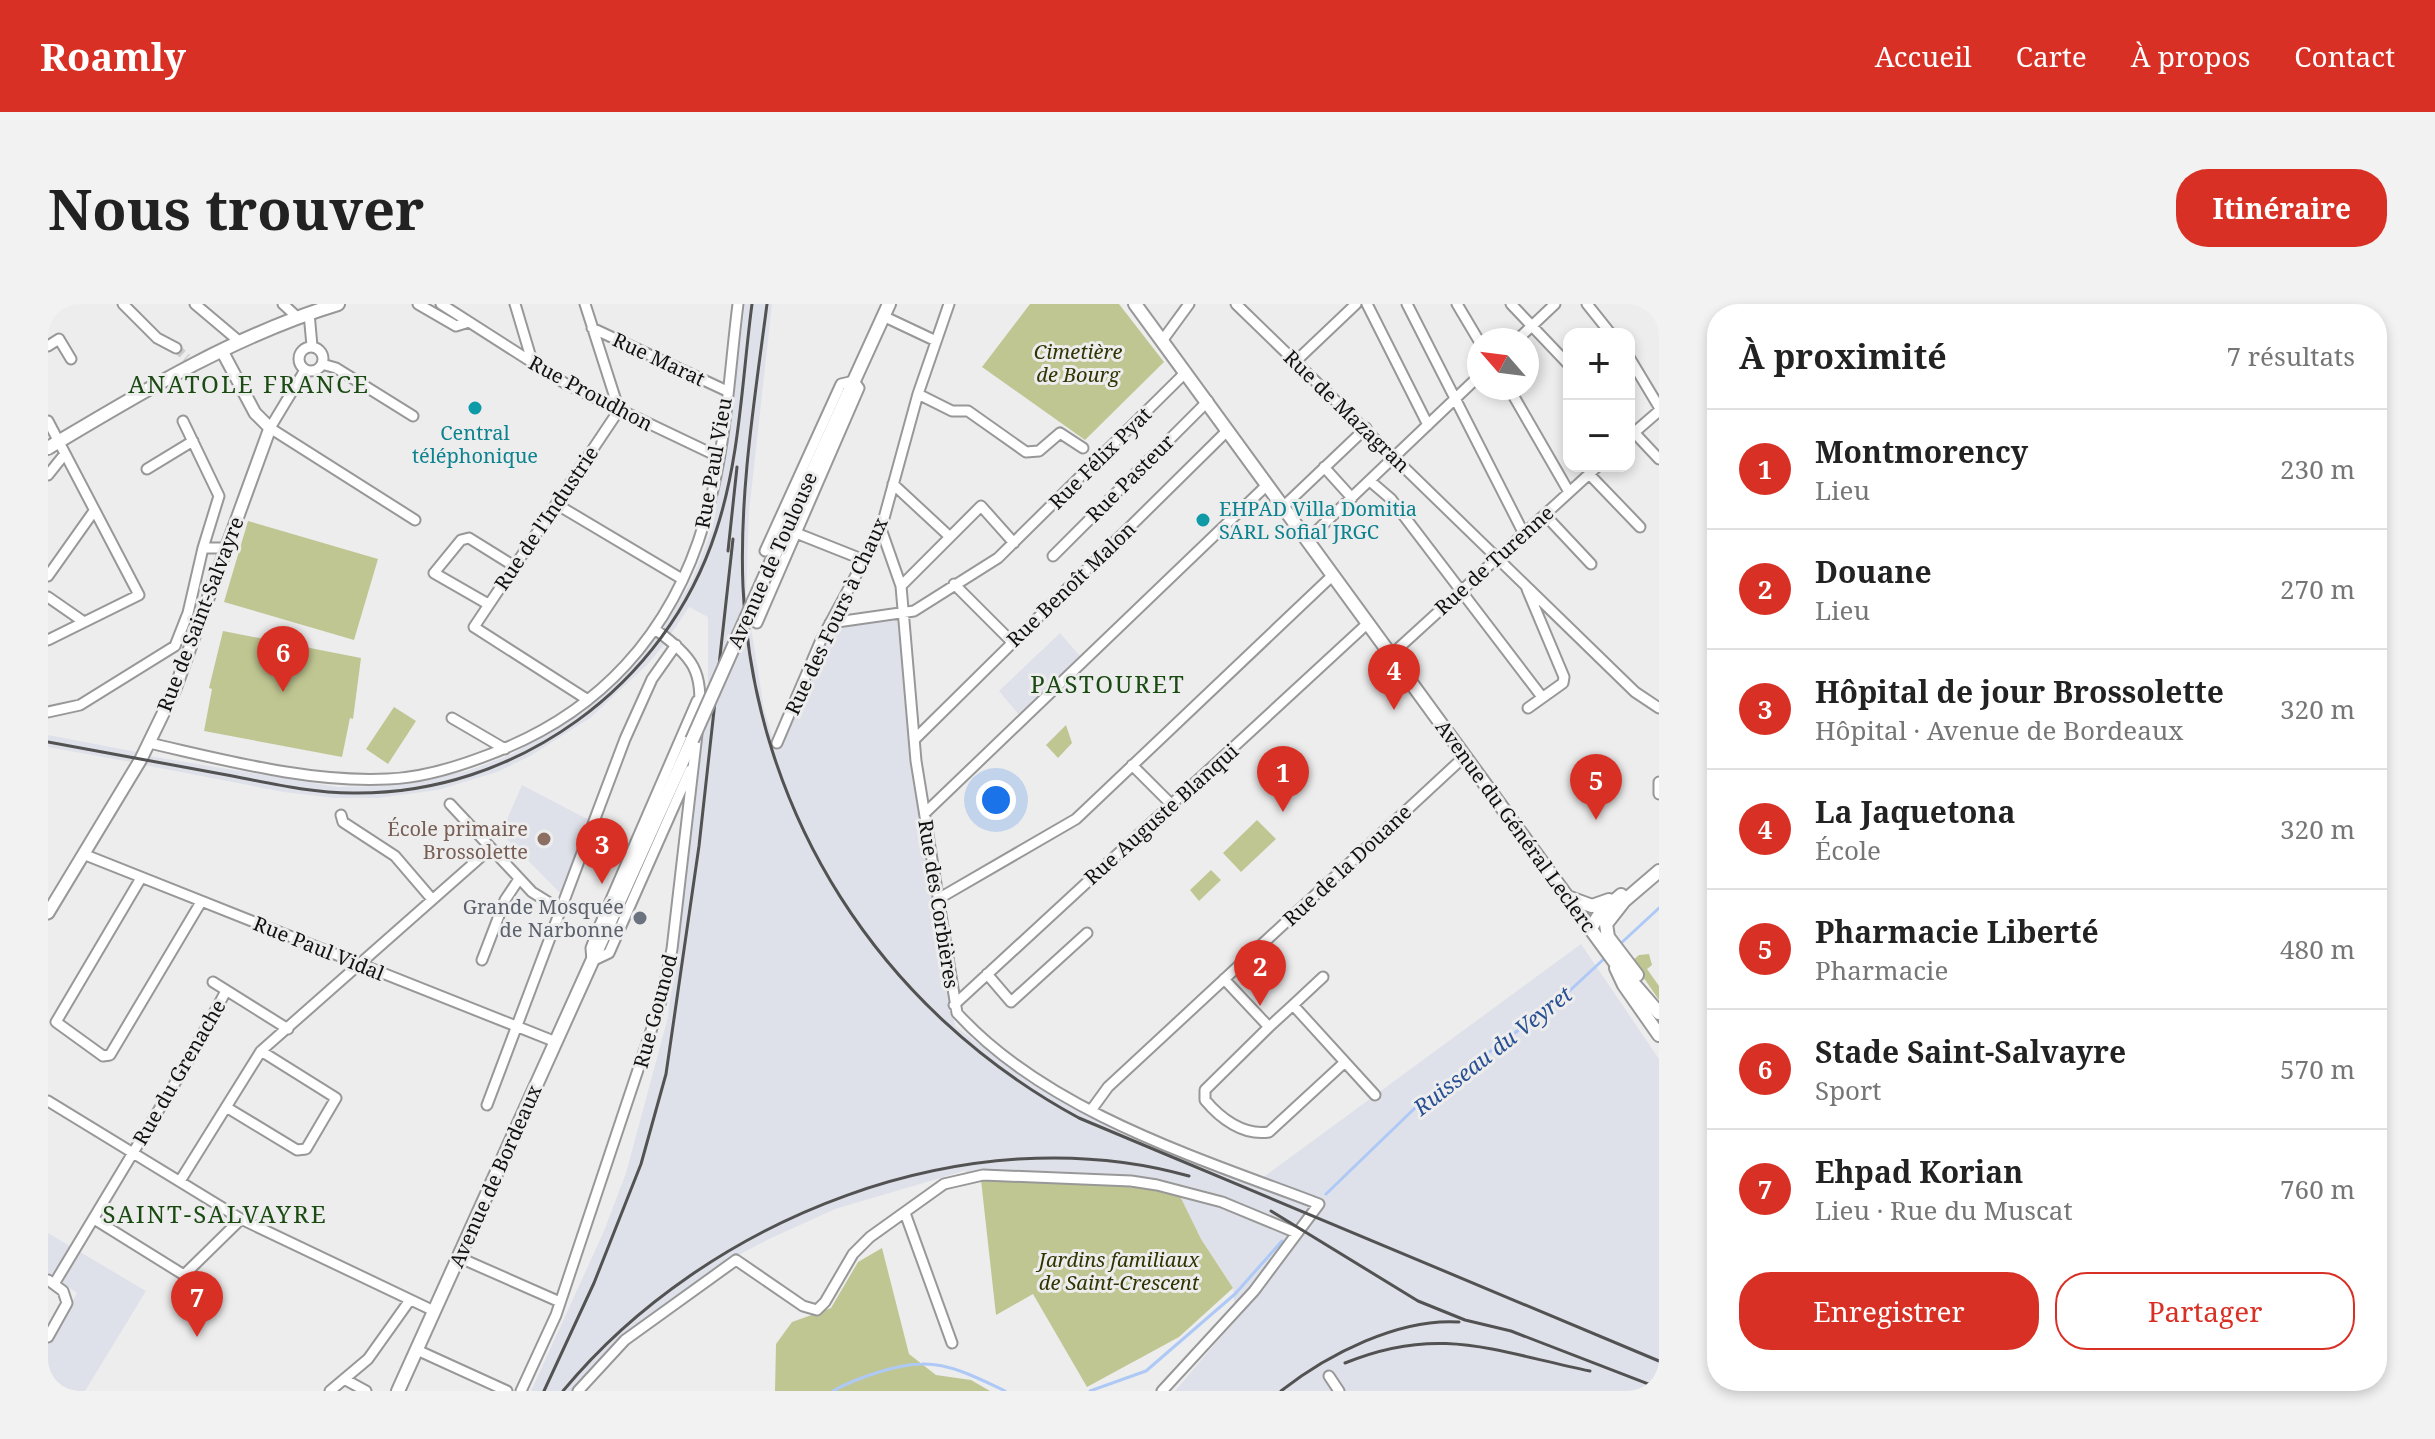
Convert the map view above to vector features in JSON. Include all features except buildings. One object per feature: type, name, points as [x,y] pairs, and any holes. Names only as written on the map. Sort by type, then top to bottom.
[{"type":"main road","points":[[53,445],[191,362],[303,315],[338,304]]},
{"type":"main road","name":"Avenue du Général Leclerc","points":[[1135,304],[1568,897],[1656,1010]]},
{"type":"main road","name":"Avenue de Toulouse","points":[[692,740],[886,310]]},
{"type":"main road","name":"Avenue de Bordeaux","points":[[398,1391],[692,740]]},
{"type":"main road","points":[[1591,928],[1601,912],[1659,864]]},
{"type":"main road","points":[[1604,941],[1609,918],[1659,871]]},
{"type":"main road","points":[[1568,897],[1592,906],[1623,893]]},
{"type":"main road","name":"Avenue du Général Leclerc","points":[[1618,958],[1624,985],[1659,1035]]},
{"type":"street","points":[[123,304],[157,338],[176,348]]},
{"type":"street","points":[[283,304],[303,315],[312,346],[321,352],[322,364],[314,372],[305,370],[298,357],[301,351],[312,346]]},
{"type":"street","name":"Rue Proudhon","points":[[418,304],[456,326],[469,322]]},
{"type":"street","name":"Rue Proudhon","points":[[441,304],[566,384],[717,456]]},
{"type":"street","points":[[515,304],[532,361]]},
{"type":"street","points":[[585,304],[619,410]]},
{"type":"street","name":"Rue Paul Vieu","points":[[149,743],[322,776],[377,779],[460,765],[505,749],[545,730],[588,700],[618,676],[655,629],[682,579],[706,517],[738,304]]},
{"type":"street","name":"Rue des Fours à Chaux","points":[[777,743],[830,623],[881,529],[918,394],[949,304]]},
{"type":"street","points":[[1162,341],[1189,304]]},
{"type":"street","name":"Rue de Mazagran","points":[[1236,304],[1635,692],[1659,708]]},
{"type":"street","points":[[1296,361],[1356,304]]},
{"type":"street","points":[[1367,304],[1428,425]]},
{"type":"street","points":[[1407,304],[1524,534]]},
{"type":"street","points":[[1457,304],[1471,328]]},
{"type":"street","points":[[1511,304],[1563,359]]},
{"type":"street","points":[[1531,326],[1555,304]]},
{"type":"street","points":[[1587,304],[1606,328]]},
{"type":"street","points":[[197,305],[240,342]]},
{"type":"street","points":[[886,310],[936,341]]},
{"type":"street","name":"Rue Marat","points":[[592,328],[727,391]]},
{"type":"street","points":[[48,346],[59,339],[71,359]]},
{"type":"street","points":[[222,351],[255,413],[270,428],[415,520]]},
{"type":"street","points":[[322,364],[336,368],[413,416]]},
{"type":"street","points":[[1635,367],[1659,409],[1635,429]]},
{"type":"street","points":[[270,428],[305,370]]},
{"type":"street","name":"Rue Félix Pyat","points":[[903,615],[998,558],[1094,458],[1186,372]]},
{"type":"street","name":"Avenue de Toulouse","points":[[757,623],[859,388],[854,381],[841,384],[765,551]]},
{"type":"street","points":[[1307,540],[1467,388]]},
{"type":"street","points":[[918,394],[952,411],[968,411],[1026,452],[1039,451],[1060,433],[1083,448]]},
{"type":"street","points":[[1516,400],[1569,492]]},
{"type":"street","name":"Rue Pasteur","points":[[1053,556],[1208,401]]},
{"type":"street","name":"Rue de l'Industrie","points":[[588,700],[474,627],[619,410]]},
{"type":"street","points":[[48,421],[54,427],[53,445],[64,455],[139,595],[48,640]]},
{"type":"street","points":[[48,712],[80,705],[175,646],[188,613],[219,496],[183,421]]},
{"type":"street","name":"Rue de Saint-Salvayre","points":[[48,913],[149,743],[175,689],[270,428]]},
{"type":"street","points":[[1283,507],[1366,428]]},
{"type":"street","name":"Rue Benoît Malon","points":[[916,738],[1227,431]]},
{"type":"street","points":[[1635,436],[1659,459]]},
{"type":"street","points":[[147,469],[193,441]]},
{"type":"street","points":[[48,475],[64,455]]},
{"type":"street","points":[[1324,467],[1352,498]]},
{"type":"street","name":"Rue de Turenne","points":[[1391,655],[1591,472]]},
{"type":"street","points":[[1589,474],[1640,527]]},
{"type":"street","points":[[1370,481],[1391,499],[1542,697],[1528,708]]},
{"type":"street","points":[[893,484],[949,536]]},
{"type":"street","points":[[925,813],[1267,485]]},
{"type":"street","points":[[556,504],[682,579]]},
{"type":"street","points":[[901,586],[981,506],[1014,543]]},
{"type":"street","points":[[48,576],[94,511]]},
{"type":"street","points":[[1545,515],[1591,564]]},
{"type":"street","name":"Rue des Corbières","points":[[881,529],[901,586],[925,813],[957,1013],[980,1038],[1018,1066],[1092,1109],[1169,1146],[1319,1204],[1297,1233]]},
{"type":"street","points":[[796,533],[864,560]]},
{"type":"street","points":[[488,604],[434,573],[461,540],[469,538],[514,566]]},
{"type":"street","points":[[203,548],[226,548]]},
{"type":"street","points":[[938,899],[1076,819],[1333,575]]},
{"type":"street","points":[[954,584],[1011,641]]},
{"type":"street","name":"Rue de Mazagran","points":[[1525,586],[1563,683],[1542,697]]},
{"type":"street","points":[[48,597],[84,622]]},
{"type":"street","points":[[830,623],[903,615]]},
{"type":"street","name":"Rue Auguste Blanqui","points":[[954,1005],[1368,623]]},
{"type":"street","name":"Rue Gounod","points":[[521,1391],[560,1302],[662,998],[672,949],[701,689],[690,657],[655,629]]},
{"type":"street","points":[[487,1105],[636,715],[652,679],[676,645]]},
{"type":"street","name":"Avenue de Bordeaux","points":[[695,759],[609,953],[592,961],[591,948],[599,927],[701,689]]},
{"type":"street","points":[[452,718],[505,749]]},
{"type":"street","name":"Rue de la Douane","points":[[1092,1109],[1108,1087],[1465,756]]},
{"type":"street","points":[[1132,765],[1172,805]]},
{"type":"street","points":[[1659,782],[1659,794]]},
{"type":"street","points":[[450,804],[519,879],[561,910]]},
{"type":"street","points":[[341,815],[343,822],[395,856],[431,898]]},
{"type":"street","points":[[180,1181],[261,1051],[491,848]]},
{"type":"street","name":"Rue Paul Vidal","points":[[83,854],[556,1042]]},
{"type":"street","points":[[141,878],[56,1022],[103,1056],[110,1055],[201,902]]},
{"type":"street","points":[[482,960],[505,900],[519,879]]},
{"type":"street","points":[[987,974],[1011,1002],[1087,933]]},
{"type":"street","points":[[1323,977],[1205,1090],[1205,1100],[1227,1123],[1261,1133],[1269,1132],[1345,1062]]},
{"type":"street","points":[[1224,979],[1269,1027]]},
{"type":"street","name":"Rue du Grenache","points":[[213,982],[288,1029]]},
{"type":"street","name":"Rue du Grenache","points":[[51,1282],[94,1219],[226,991]]},
{"type":"street","points":[[1293,1005],[1375,1095]]},
{"type":"street","points":[[226,1107],[297,1150],[306,1149],[336,1098],[261,1051]]},
{"type":"street","points":[[48,1101],[241,1219],[434,1311]]},
{"type":"street","points":[[578,1391],[625,1340],[736,1260],[803,1306],[817,1310],[825,1302],[853,1254],[944,1184],[983,1175],[1131,1181],[1222,1202],[1297,1233],[1254,1291],[1162,1391]]},
{"type":"street","points":[[905,1213],[952,1343]]},
{"type":"street","points":[[94,1219],[184,1275],[241,1219]]},
{"type":"street","points":[[458,1257],[560,1302]]},
{"type":"street","points":[[48,1337],[52,1321],[67,1296],[51,1282]]},
{"type":"street","points":[[330,1391],[380,1345],[410,1300]]},
{"type":"street","points":[[417,1350],[507,1391]]},
{"type":"street","points":[[1329,1376],[1339,1391]]},
{"type":"street","points":[[344,1379],[366,1391]]},
{"type":"shaded area","points":[[745,304],[772,304],[749,512],[746,596],[764,709],[776,750],[832,625],[902,617],[911,732],[955,1026],[1008,1066],[1085,1112],[1254,1184],[1581,944],[1659,1059],[1659,1391],[1175,1391],[1236,1319],[1233,1288],[1201,1239],[1178,1193],[1048,1179],[981,1180],[964,1171],[835,1209],[767,1240],[733,1258],[612,1347],[576,1391],[531,1391],[604,1231],[626,1173],[668,1017],[708,683],[708,617],[689,607],[671,634],[663,629],[692,580],[712,530],[724,467]]},
{"type":"shaded area","points":[[1060,633],[1080,656],[1019,715],[999,691]]},
{"type":"shaded area","points":[[658,636],[666,642],[647,665],[590,718],[530,756],[497,772],[438,790],[378,798],[335,798],[284,792],[144,765],[149,756],[337,787],[386,786],[468,771],[512,754],[584,712],[616,684]]},
{"type":"shaded area","points":[[48,735],[137,752],[131,762],[48,747]]},
{"type":"shaded area","name":"École primaire Brossolette","points":[[522,785],[589,820],[561,894],[501,833]]},
{"type":"shaded area","points":[[48,1233],[146,1291],[85,1391],[48,1391],[48,1345],[77,1293],[48,1273]]},
{"type":"green space","name":"Cimetière de Bourg","points":[[1030,304],[1119,304],[1164,362],[1085,440],[982,367]]},
{"type":"green space","points":[[248,521],[378,559],[354,640],[224,602]]},
{"type":"green space","points":[[223,631],[361,658],[353,719],[350,718],[342,757],[204,731],[212,689],[209,688]]},
{"type":"green space","points":[[394,707],[416,721],[388,764],[366,749]]},
{"type":"green space","points":[[1066,725],[1072,743],[1058,758],[1046,745]]},
{"type":"green space","points":[[1257,820],[1276,839],[1241,872],[1223,853]]},
{"type":"green space","points":[[1211,870],[1221,880],[1199,901],[1190,890]]},
{"type":"green space","points":[[1649,954],[1652,965],[1647,969],[1659,986],[1659,1000],[1632,961],[1639,955]]},
{"type":"green space","name":"Jardins familiaux de Saint-Crescent","points":[[1048,1179],[1178,1192],[1201,1239],[1233,1288],[1179,1337],[1087,1387],[1033,1294],[996,1315],[981,1180]]},
{"type":"green space","points":[[882,1248],[909,1354],[936,1375],[971,1380],[990,1391],[775,1391],[776,1344],[792,1322],[831,1308],[858,1262]]},
{"type":"waterway","name":"Ruisseau du Veyret","points":[[1618,946],[1659,908]]},
{"type":"waterway","name":"Ruisseau du Veyret","points":[[1326,1194],[1416,1107],[1564,996],[1606,957]]},
{"type":"waterway","name":"Ruisseau du Veyret","points":[[1090,1391],[1146,1371],[1235,1294],[1282,1241]]},
{"type":"waterway","name":"Ruisseau du Veyret","points":[[833,1391],[876,1373],[922,1364],[954,1369],[1005,1391]]},
{"type":"tunnel","points":[[176,348],[187,358]]},
{"type":"railway","points":[[48,742],[290,787],[353,793],[413,789],[471,775],[526,752],[577,721],[622,683],[661,638],[693,587],[716,531],[730,476],[752,304]]},
{"type":"railway","points":[[767,304],[743,516],[743,587],[752,671],[772,751],[802,826],[840,897],[888,962],[944,1021],[1008,1073],[1079,1118],[1659,1361]]},
{"type":"railway","points":[[728,551],[737,467]]},
{"type":"railway","points":[[544,1391],[594,1283],[641,1164],[666,1074],[699,846],[733,539]]},
{"type":"railway","points":[[563,1391],[622,1330],[690,1276],[766,1231],[847,1195],[932,1171],[1018,1159],[1105,1160],[1189,1176]]},
{"type":"railway","points":[[1271,1211],[1418,1301],[1465,1320],[1511,1331],[1659,1388]]},
{"type":"railway","points":[[1281,1391],[1320,1364],[1365,1341],[1412,1326],[1459,1322]]},
{"type":"railway","points":[[1345,1363],[1379,1351],[1439,1343],[1496,1350],[1590,1371]]},
{"type":"place","name":"Central téléphonique","points":[[475,408]]},
{"type":"place","name":"EHPAD Villa Domitia SARL Sofial JRGC","points":[[1203,520]]},
{"type":"place","name":"Stade Saint-Salvayre","points":[[283,692]]},
{"type":"place","name":"La Jaquetona","points":[[1394,710]]},
{"type":"place","name":"Montmorency","points":[[1283,812]]},
{"type":"place","name":"Pharmacie Liberté","points":[[1596,820]]},
{"type":"place","name":"École primaire Brossolette","points":[[544,839]]},
{"type":"place","name":"Hôpital de jour Brossolette","points":[[602,884]]},
{"type":"place","name":"Grande Mosquée de Narbonne","points":[[640,918]]},
{"type":"place","name":"Douane","points":[[1260,1006]]},
{"type":"place","name":"Ehpad Korian","points":[[197,1337]]},
{"type":"district","name":"ANATOLE FRANCE","points":[[249,383]]},
{"type":"district","name":"PASTOURET","points":[[1108,683]]},
{"type":"district","name":"SAINT-SALVAYRE","points":[[215,1213]]}]
